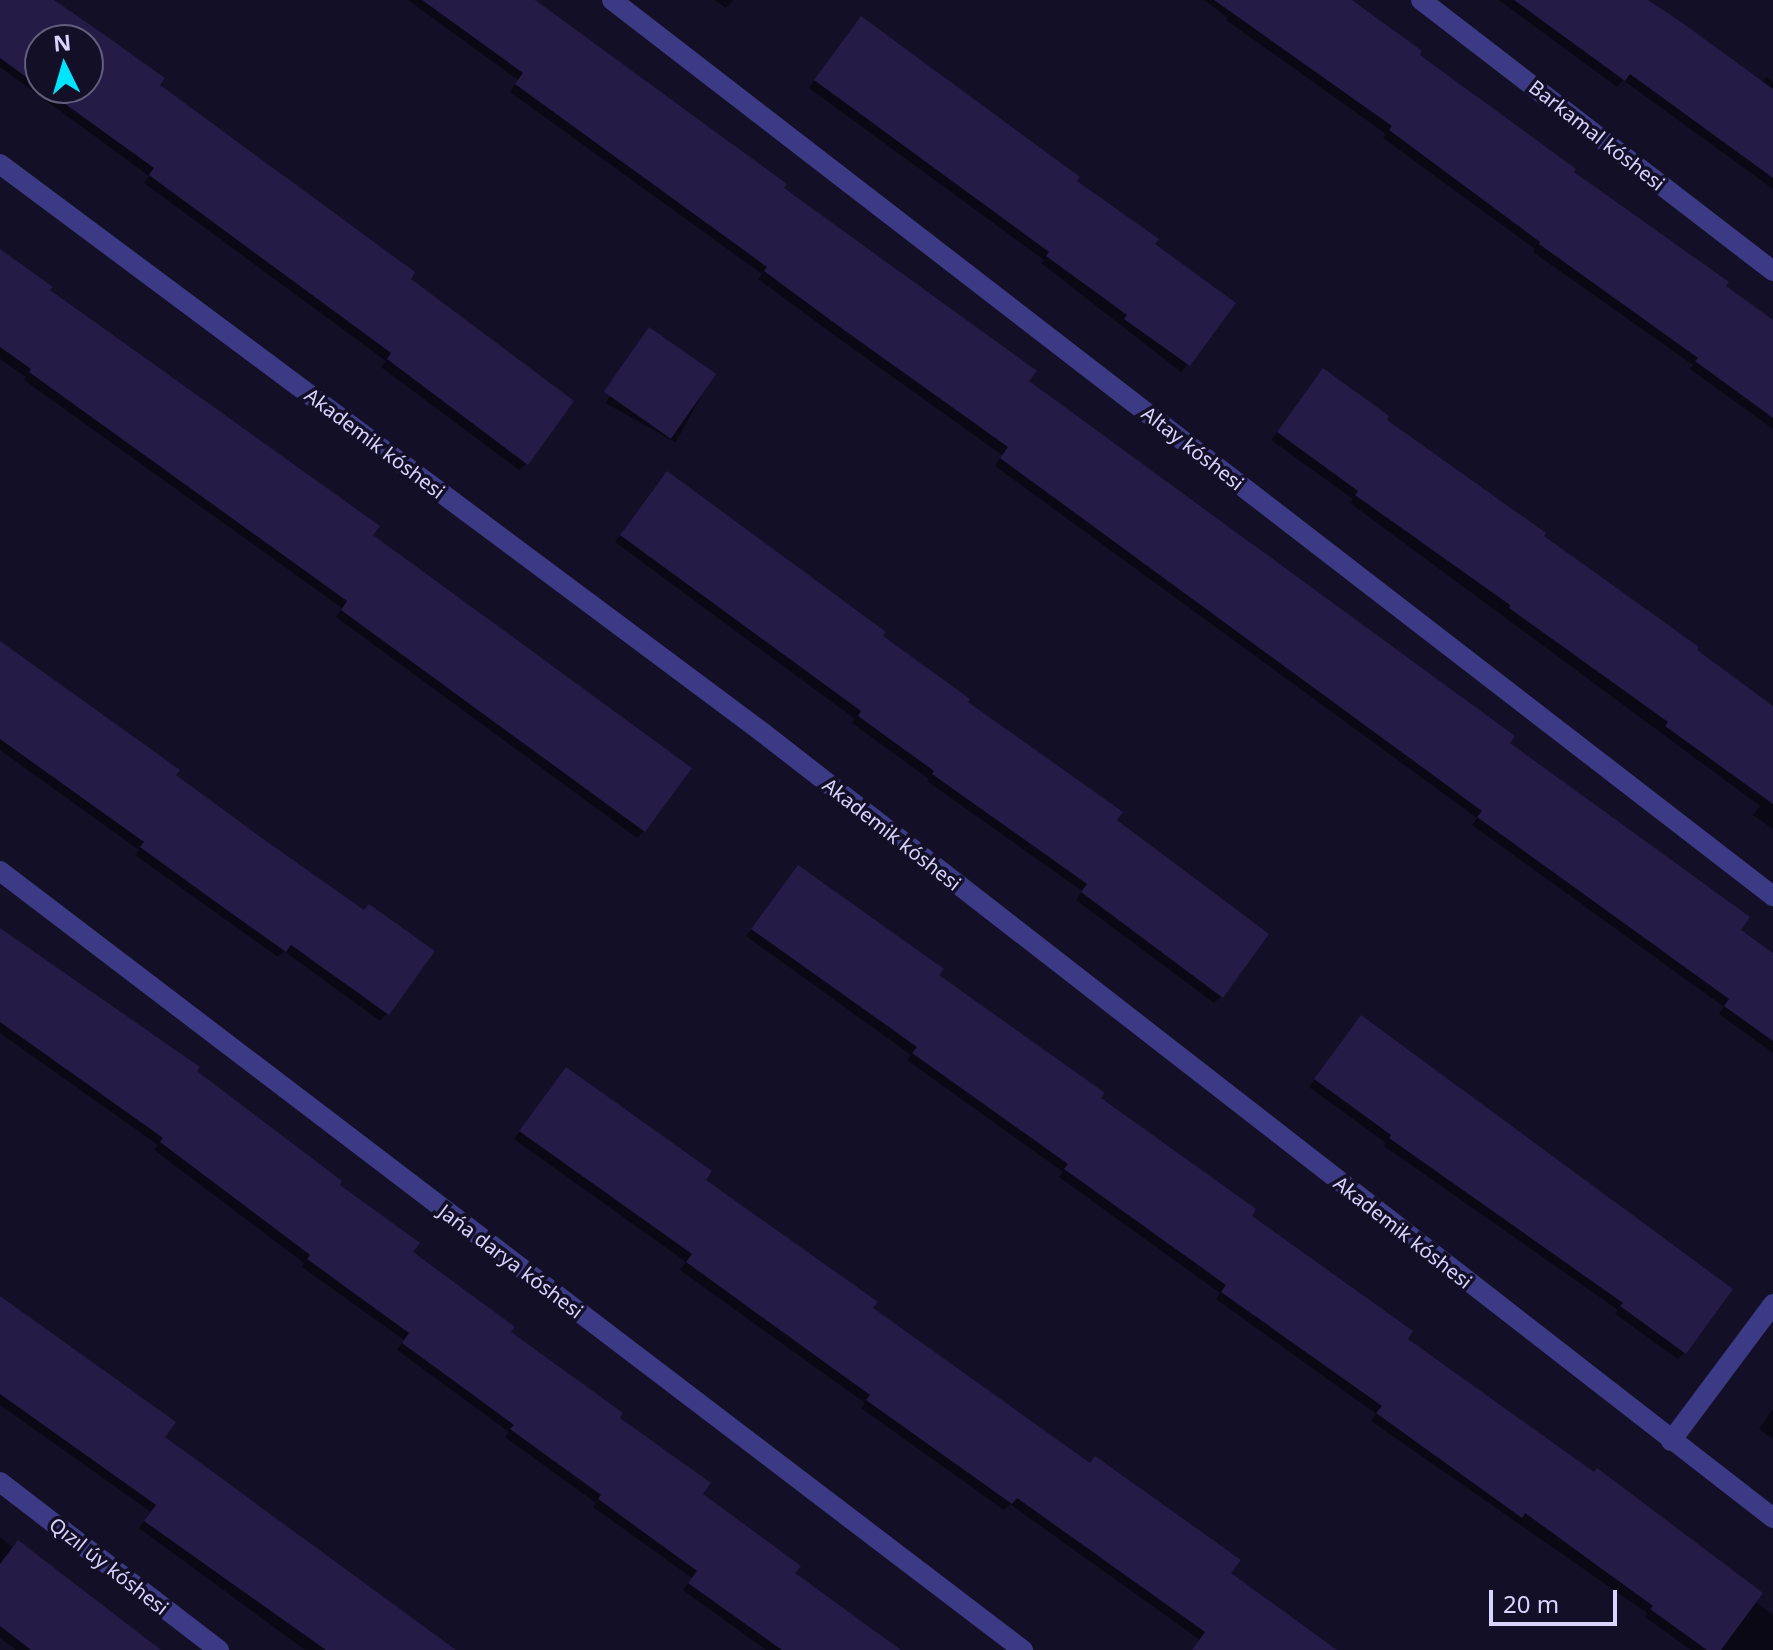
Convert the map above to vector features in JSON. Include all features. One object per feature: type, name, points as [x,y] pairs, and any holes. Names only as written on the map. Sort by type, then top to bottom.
[{"type":"street","name":"Altay kóshesi","points":[[612,0],[1773,896]]},
{"type":"street","name":"Barkamal kóshesi","points":[[1421,0],[1773,271]]},
{"type":"street","name":"Akademik kóshesi","points":[[0,164],[762,732],[1773,1518]]},
{"type":"street","name":"Jańa darya kóshesi","points":[[0,871],[1023,1650]]},
{"type":"street","points":[[1671,1441],[1773,1304]]},
{"type":"street","name":"Qızıl úy kóshesi","points":[[0,1482],[219,1650]]},
{"type":"building","points":[[0,0],[54,0],[89,24],[24,24],[24,75],[0,58]]},
{"type":"building","points":[[422,0],[535,0],[787,184],[784,188],[1037,371],[1029,381],[1515,736],[1510,743],[1750,917],[1741,930],[1773,953],[1773,1041],[1724,1006],[1729,999],[1477,817],[1482,811],[1000,458],[1008,447],[844,330],[764,271],[767,267],[515,84],[523,73]]},
{"type":"building","points":[[1214,0],[1352,0],[1422,51],[1420,55],[1576,169],[1574,172],[1729,282],[1726,286],[1773,320],[1773,418],[1695,361],[1698,358],[1539,244],[1389,130],[1392,126]]},
{"type":"building","points":[[1514,0],[1648,0],[1681,22],[1773,89],[1773,178],[1630,74],[1625,81]]},
{"type":"building","points":[[861,16],[1080,177],[1077,181],[1159,239],[1155,244],[1236,303],[1190,366],[1124,319],[1127,315],[1046,256],[1049,252],[814,80]]},
{"type":"building","points":[[104,35],[165,78],[160,85],[415,272],[411,279],[574,401],[528,465],[387,359],[391,353],[149,175],[154,168],[65,104],[104,104]]},
{"type":"building","points":[[0,249],[53,287],[50,290],[380,526],[373,535],[692,768],[645,832],[341,610],[347,601],[29,372],[31,369],[0,347]]},
{"type":"building","points":[[649,327],[716,374],[671,439],[604,392]]},
{"type":"building","points":[[1323,368],[1389,416],[1387,420],[1546,533],[1544,536],[1699,647],[1697,650],[1773,706],[1773,804],[1665,726],[1668,722],[1509,608],[1510,605],[1355,495],[1358,491],[1277,432]]},
{"type":"building","points":[[667,471],[886,632],[883,636],[970,699],[968,702],[1123,812],[1117,820],[1269,934],[1223,998],[1081,892],[1087,884],[932,774],[934,771],[858,716],[861,711],[620,535]]},
{"type":"building","points":[[0,641],[180,770],[176,775],[266,841],[364,910],[369,904],[435,951],[389,1015],[291,945],[286,952],[140,847],[144,842],[0,739]]},
{"type":"building","points":[[798,865],[944,969],[939,975],[1105,1093],[1101,1098],[1256,1209],[1252,1216],[1413,1331],[1408,1339],[1594,1472],[1597,1468],[1763,1593],[1721,1650],[1707,1650],[1650,1609],[1653,1606],[1525,1513],[1522,1518],[1376,1413],[1382,1406],[1221,1292],[1226,1285],[1064,1169],[1068,1164],[912,1053],[917,1047],[751,929]]},
{"type":"building","points":[[0,928],[200,1067],[197,1071],[342,1181],[340,1185],[420,1243],[413,1252],[515,1327],[511,1332],[623,1413],[620,1418],[711,1483],[703,1494],[801,1566],[795,1573],[901,1650],[782,1650],[688,1583],[697,1571],[598,1499],[601,1495],[510,1429],[514,1425],[402,1343],[409,1333],[307,1259],[310,1255],[160,1142],[163,1138],[0,1022]]},
{"type":"building","points":[[1361,1015],[1733,1289],[1686,1354],[1620,1306],[1623,1303],[1389,1138],[1391,1135],[1314,1079]]},
{"type":"building","points":[[566,1067],[712,1171],[706,1180],[878,1302],[873,1308],[1090,1463],[1095,1456],[1241,1560],[1231,1573],[1337,1650],[1192,1650],[1205,1632],[1017,1498],[1012,1504],[866,1400],[870,1395],[686,1262],[692,1254],[519,1131]]},
{"type":"building","points":[[0,1296],[176,1422],[165,1437],[456,1650],[326,1650],[144,1521],[156,1505],[0,1394]]},
{"type":"building","points":[[18,1540],[161,1650],[31,1650],[0,1626],[0,1564]]}]
